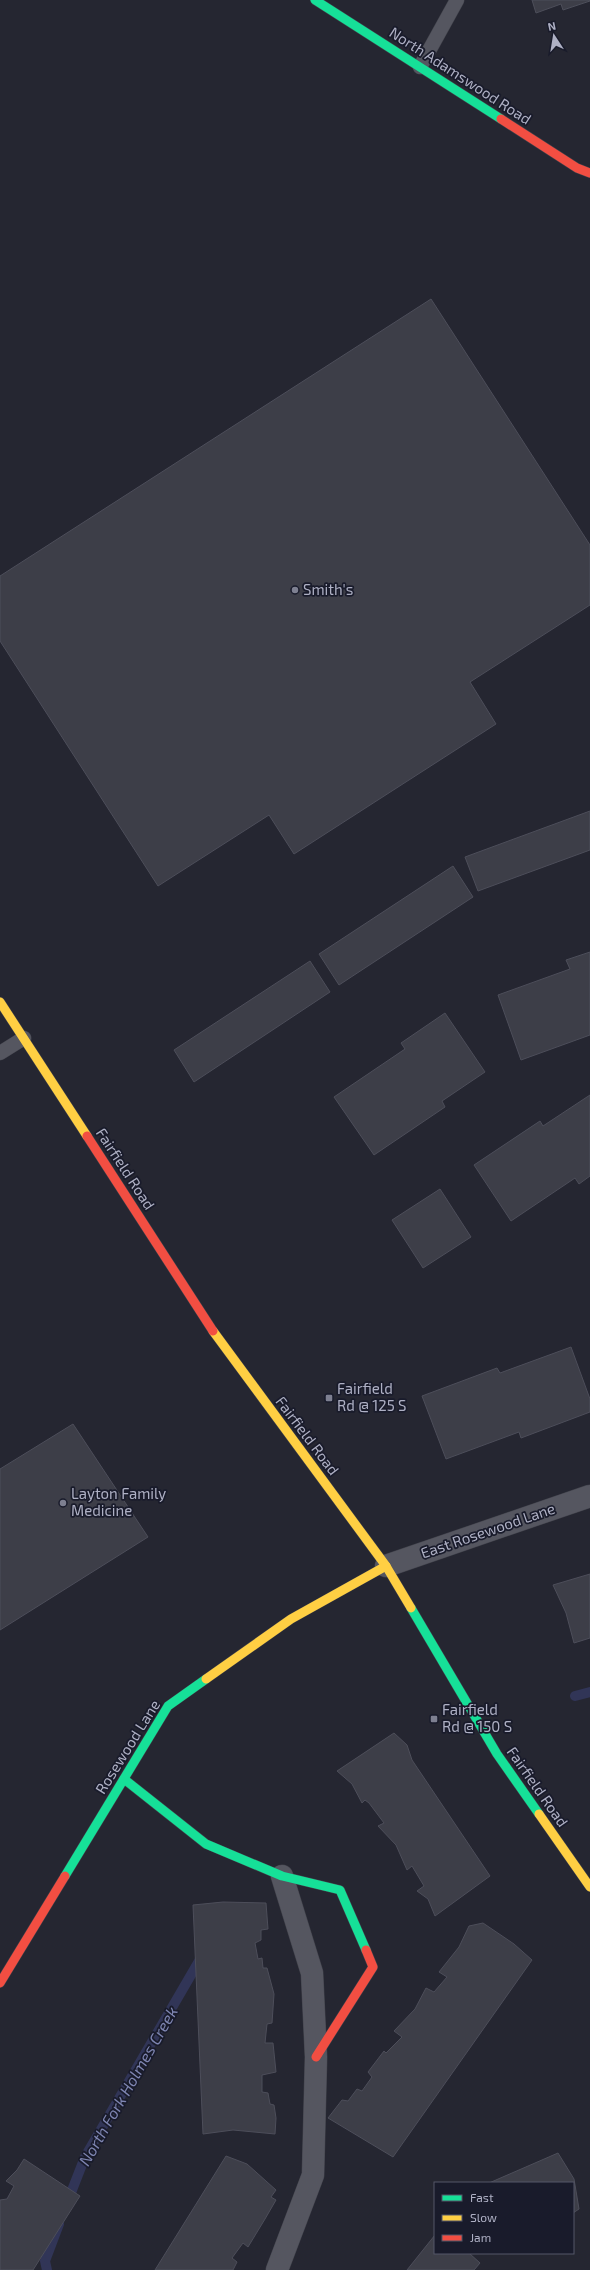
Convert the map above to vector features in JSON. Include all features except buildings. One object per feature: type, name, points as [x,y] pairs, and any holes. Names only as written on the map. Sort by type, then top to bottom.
[{"type":"street","name":"North Adamswood Road","points":[[315,0],[577,168],[590,173]]},
{"type":"street","name":"Fairfield Road","points":[[0,1002],[216,1338],[386,1566],[497,1754],[590,1887]]},
{"type":"street","name":"East Rosewood Lane","points":[[386,1566],[590,1496]]},
{"type":"street","name":"Rosewood Lane","points":[[0,1983],[168,1706],[291,1619],[386,1566]]},
{"type":"street","points":[[124,1779],[206,1844],[282,1876],[340,1890],[373,1967],[316,2057]]},
{"type":"street","points":[[277,2270],[313,2175],[316,2057],[312,1972],[282,1876]]},
{"type":"lane","points":[[420,67],[457,0]]},
{"type":"lane","points":[[0,1053],[24,1038]]},
{"type":"waterway","name":"North Fork Holmes Creek","points":[[575,1696],[590,1692]]},
{"type":"waterway","name":"North Fork Holmes Creek","points":[[67,2203],[85,2157],[202,1956]]},
{"type":"waterway","name":"North Fork Holmes Creek","points":[[47,2270],[45,2261],[59,2224]]},
{"type":"traffic: fast","points":[[315,0],[501,119]]},
{"type":"traffic: fast","points":[[411,1608],[497,1754],[539,1814]]},
{"type":"traffic: fast","points":[[65,1876],[168,1706],[206,1679]]},
{"type":"traffic: fast","points":[[124,1779],[206,1844],[282,1876],[340,1890],[366,1950]]},
{"type":"traffic: slow","points":[[0,1002],[87,1136]]},
{"type":"traffic: slow","points":[[213,1331],[386,1566],[411,1608]]},
{"type":"traffic: slow","points":[[206,1679],[291,1619],[386,1566]]},
{"type":"traffic: slow","points":[[539,1814],[590,1887]]},
{"type":"traffic: jam","points":[[501,119],[577,168],[590,173]]},
{"type":"traffic: jam","points":[[87,1136],[213,1331]]},
{"type":"traffic: jam","points":[[0,1983],[65,1876]]},
{"type":"traffic: jam","points":[[316,2057],[373,1967],[366,1950]]},
{"type":"place","name":"Smith's","points":[[295,590]]},
{"type":"place","name":"Fairfield Rd @ 125 S","points":[[329,1398]]},
{"type":"place","name":"Layton Family Medicine","points":[[63,1503]]},
{"type":"place","name":"Fairfield Rd @ 150 S","points":[[434,1719]]}]
